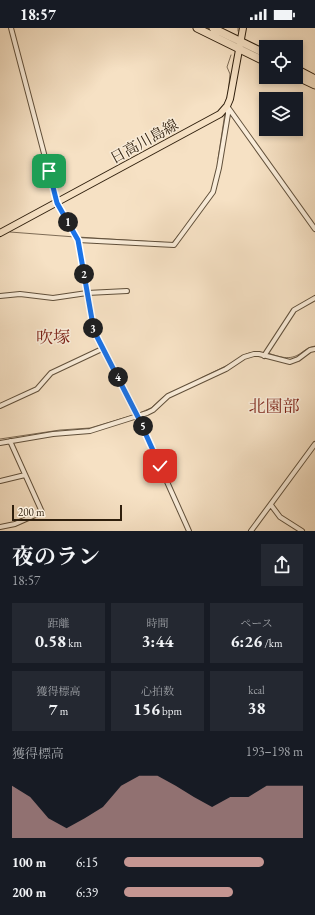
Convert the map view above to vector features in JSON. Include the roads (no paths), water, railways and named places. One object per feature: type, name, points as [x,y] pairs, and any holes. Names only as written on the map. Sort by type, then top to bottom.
[{"type":"highway","points":[[197,28],[259,52]]},
{"type":"highway","points":[[213,28],[259,57]]},
{"type":"highway","points":[[303,73],[315,79]]},
{"type":"highway","points":[[303,79],[315,85]]},
{"type":"main road","points":[[227,106],[232,90],[243,28]]},
{"type":"main road","name":"日高川島線","points":[[0,233],[208,121],[220,114],[227,106]]},
{"type":"street","points":[[11,28],[57,203],[78,240],[94,331],[138,417],[189,531]]},
{"type":"street","points":[[78,240],[174,245],[213,192],[220,168],[228,114],[227,106]]},
{"type":"street","points":[[227,106],[315,229]]},
{"type":"street","points":[[0,296],[20,294],[53,298],[87,293],[127,291]]},
{"type":"street","points":[[264,356],[294,310],[315,298]]},
{"type":"street","points":[[0,406],[37,389],[51,373],[102,349]]},
{"type":"street","points":[[0,443],[53,434],[90,431],[138,417],[153,410],[168,396],[226,369],[244,357],[254,354],[290,362],[315,349]]},
{"type":"street","points":[[0,527],[15,524],[42,512],[10,441]]},
{"type":"street","points":[[251,531],[315,444]]},
{"type":"street","points":[[0,481],[25,475]]},
{"type":"street","points":[[271,505],[280,517],[302,531]]},
{"type":"waterway","points":[[224,106],[228,95],[230,74],[227,67],[231,55]]},
{"type":"waterway","points":[[218,159],[225,113]]},
{"type":"waterway","points":[[207,197],[212,190]]},
{"type":"waterway","points":[[10,232],[75,237]]},
{"type":"waterway","points":[[78,237],[172,243],[181,232]]},
{"type":"waterway","points":[[268,353],[289,358],[315,346]]},
{"type":"waterway","points":[[238,359],[251,353],[265,353]]},
{"type":"waterway","points":[[201,378],[232,363]]},
{"type":"waterway","points":[[137,414],[151,408],[163,397],[189,384]]},
{"type":"waterway","points":[[0,439],[60,430],[90,428],[134,415]]},
{"type":"district","name":"吹塚","points":[[53,337]]},
{"type":"district","name":"北園部","points":[[274,406]]}]
